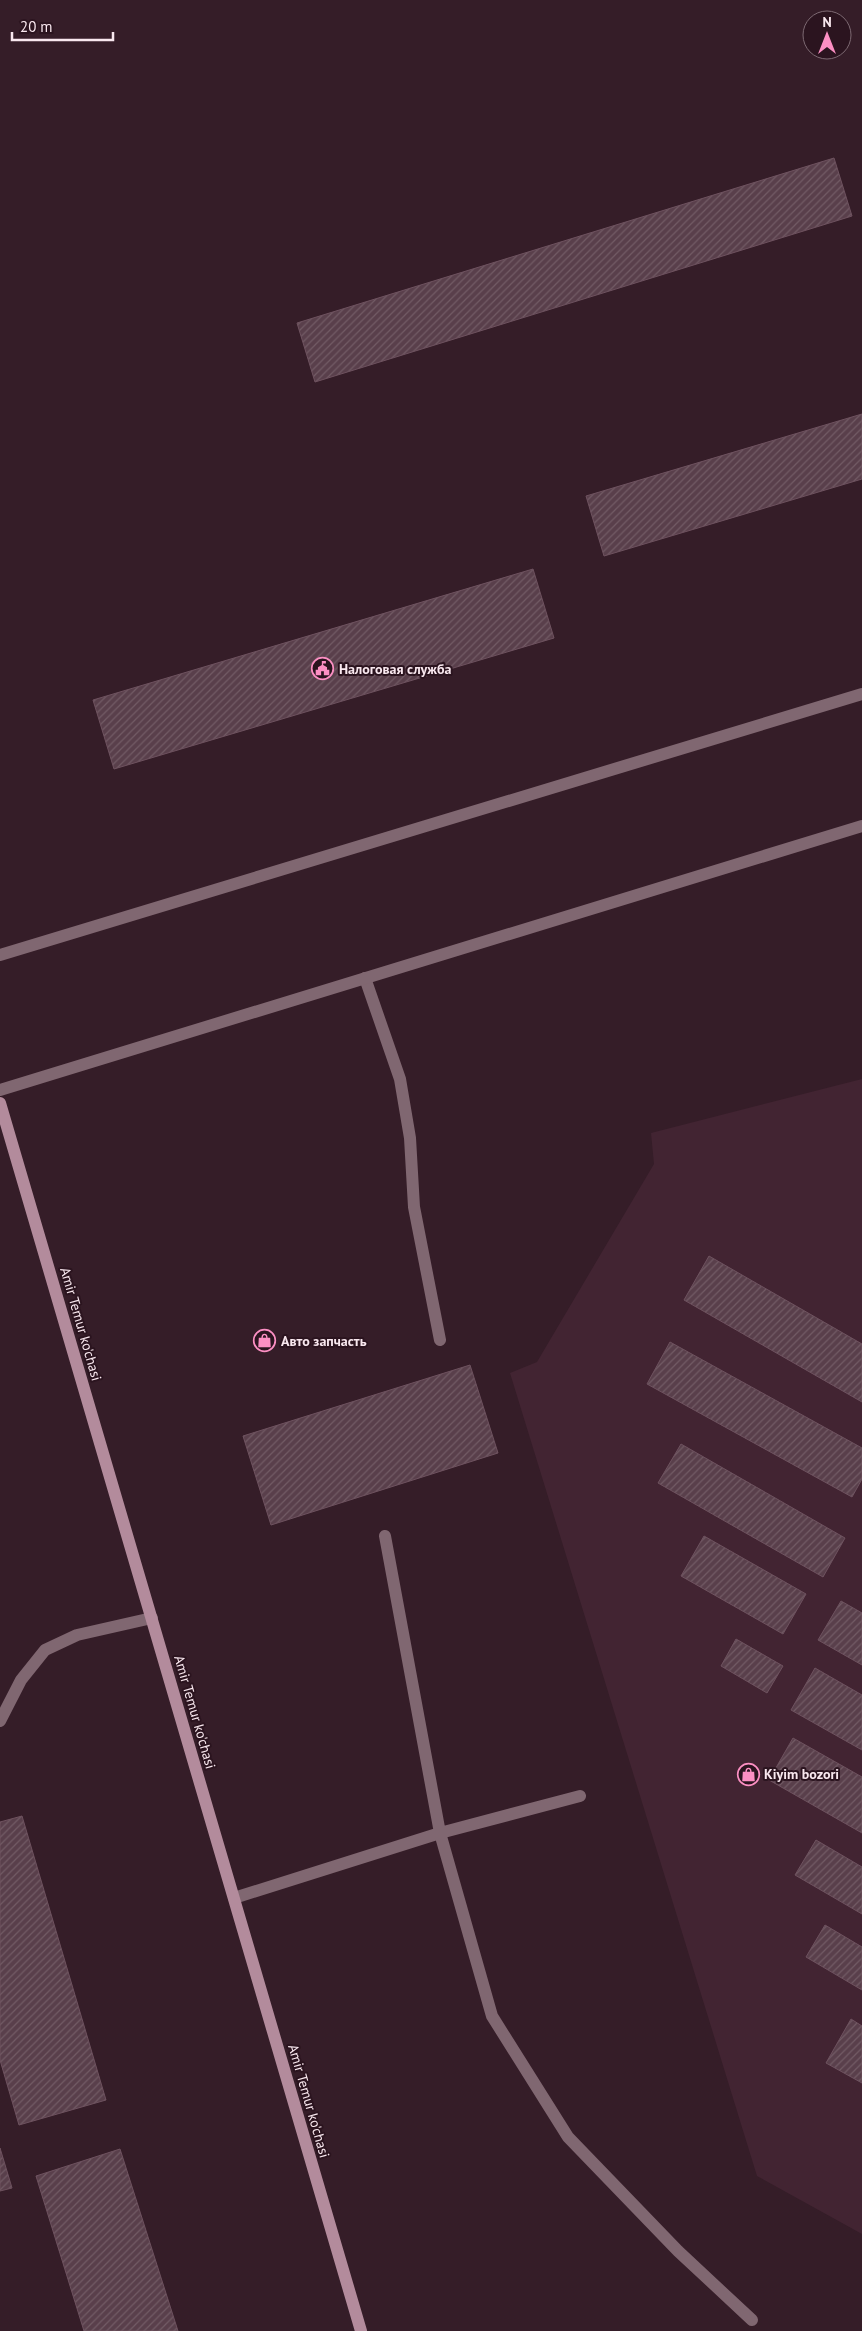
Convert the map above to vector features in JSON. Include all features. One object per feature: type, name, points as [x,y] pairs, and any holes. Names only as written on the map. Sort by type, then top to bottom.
[{"type":"main road","name":"Amir Temur ko'chasi","points":[[0,1102],[361,2331]]},
{"type":"street","points":[[0,955],[862,694]]},
{"type":"street","points":[[0,1090],[862,826]]},
{"type":"street","points":[[365,978],[400,1079],[410,1138],[414,1207],[440,1340]]},
{"type":"street","points":[[385,1536],[440,1833],[492,2016],[568,2137],[678,2252],[752,2320]]},
{"type":"street","points":[[0,1721],[21,1680],[45,1650],[77,1635],[152,1618]]},
{"type":"street","points":[[234,1898],[440,1833],[580,1796]]},
{"type":"shaded area","name":"Kiyim bozori","points":[[862,1079],[862,2234],[757,2176],[510,1373],[537,1362],[654,1164],[651,1133]]},
{"type":"building","points":[[834,158],[852,216],[315,382],[297,323]]},
{"type":"building","points":[[862,414],[862,479],[604,556],[586,496]]},
{"type":"building","points":[[533,569],[554,638],[114,769],[93,700]]},
{"type":"building","points":[[709,1256],[862,1344],[862,1402],[684,1300]]},
{"type":"building","points":[[670,1342],[862,1448],[862,1479],[852,1497],[647,1384]]},
{"type":"building","points":[[470,1365],[498,1453],[271,1525],[243,1436]]},
{"type":"building","points":[[681,1444],[845,1538],[823,1577],[658,1483]]},
{"type":"building","points":[[704,1536],[806,1594],[783,1634],[681,1576]]},
{"type":"building","points":[[841,1601],[862,1613],[862,1665],[818,1640]]},
{"type":"building","points":[[736,1639],[783,1666],[767,1693],[721,1666]]},
{"type":"building","points":[[815,1668],[862,1695],[862,1750],[791,1710]]},
{"type":"building","points":[[793,1738],[862,1777],[862,1833],[769,1780]]},
{"type":"building","points":[[22,1816],[106,2100],[19,2125],[0,2060],[0,1822]]},
{"type":"building","points":[[816,1840],[862,1867],[862,1914],[795,1875]]},
{"type":"building","points":[[825,1925],[862,1947],[862,1990],[806,1957]]},
{"type":"building","points":[[851,2019],[862,2026],[862,2083],[826,2063]]},
{"type":"building","points":[[0,2148],[12,2188],[0,2191]]},
{"type":"building","points":[[120,2149],[178,2331],[84,2331],[36,2176]]},
{"type":"place","name":"Налоговая служба","points":[[323,669]]},
{"type":"place","name":"Авто запчасть","points":[[265,1341]]},
{"type":"place","name":"Kiyim bozori","points":[[748,1774]]}]
